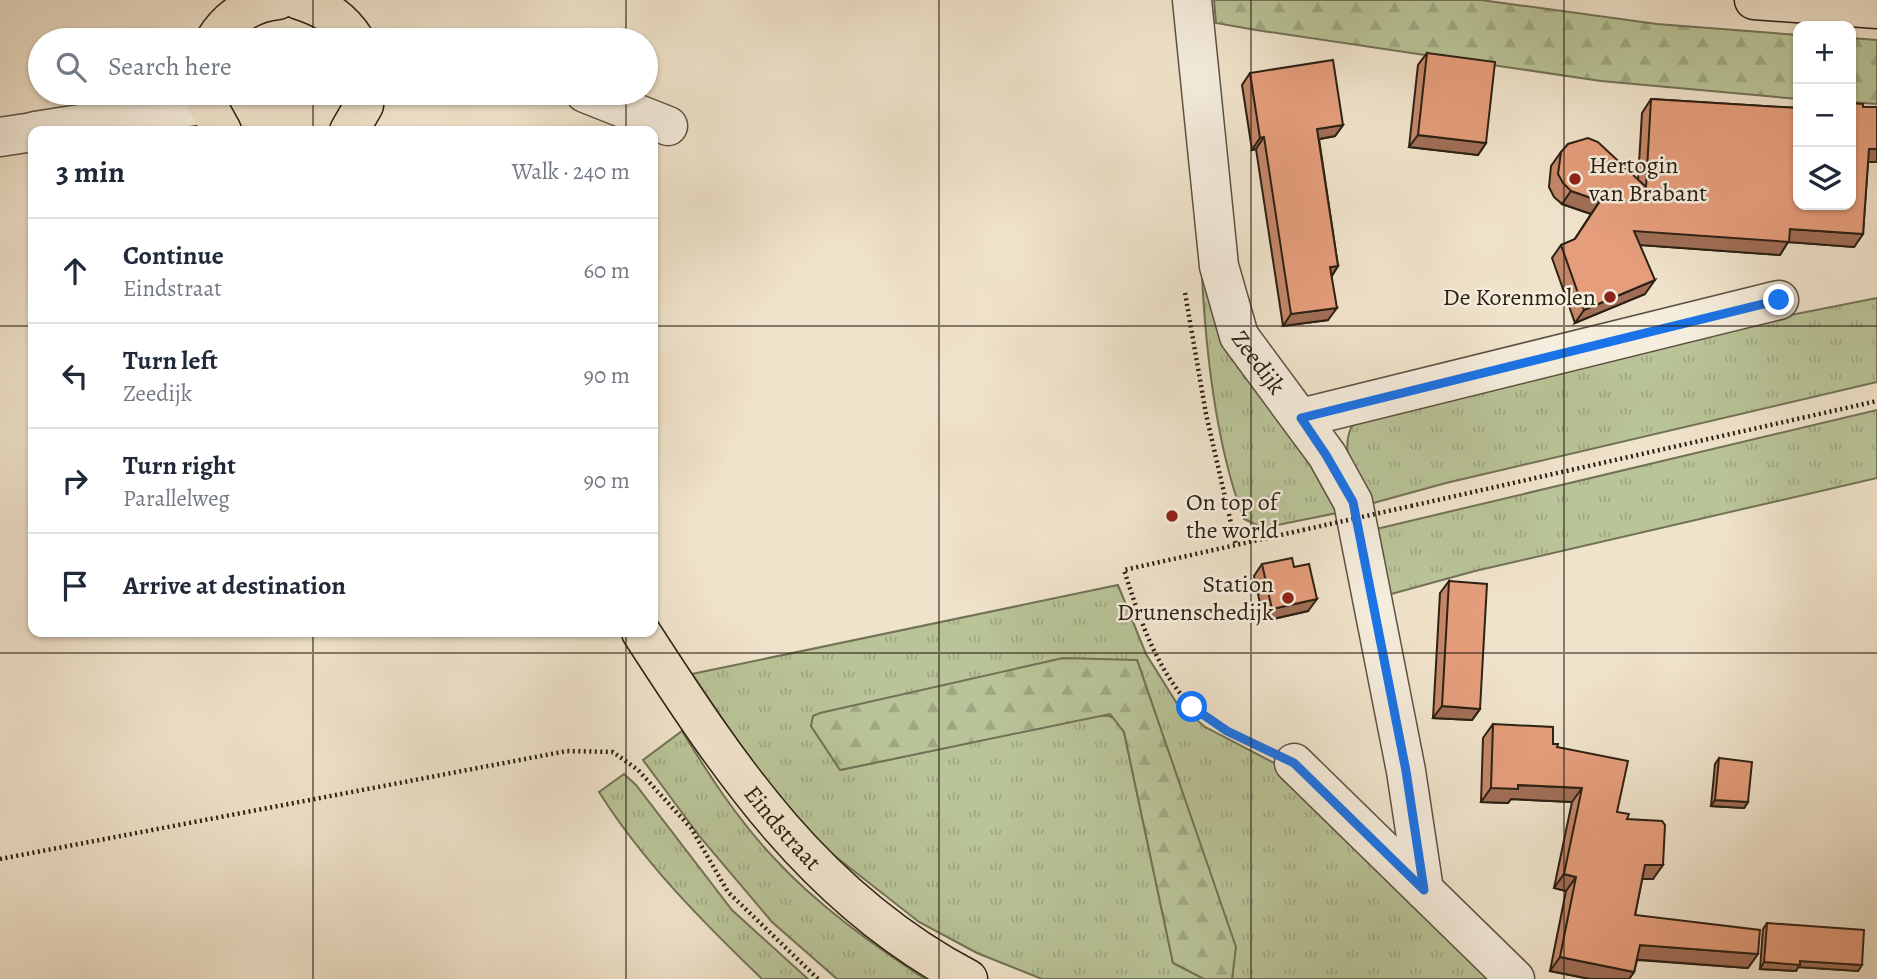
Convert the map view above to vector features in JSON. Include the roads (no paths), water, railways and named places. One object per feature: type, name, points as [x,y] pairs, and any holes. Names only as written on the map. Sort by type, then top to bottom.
[{"type":"main road","points":[[223,28],[237,6],[278,0]]},
{"type":"main road","points":[[299,0],[323,8],[348,28]]},
{"type":"main road","points":[[1754,0],[1877,9]]},
{"type":"main road","points":[[352,126],[364,105]]},
{"type":"main road","name":"Eindstraat","points":[[644,637],[694,713],[758,802],[819,872],[872,917],[968,979]]},
{"type":"street","name":"Zeedijk","points":[[1192,0],[1219,266],[1239,336],[1301,418],[1353,502],[1406,771],[1424,890]]},
{"type":"street","points":[[616,105],[668,126]]},
{"type":"street","points":[[74,126],[212,109]]},
{"type":"street","points":[[0,137],[28,132]]},
{"type":"street","points":[[1301,418],[1779,300]]},
{"type":"street","points":[[1294,763],[1515,979]]},
{"type":"place","name":"Hertogin van Brabant","points":[[1575,179]]},
{"type":"place","name":"De Korenmolen","points":[[1610,297]]},
{"type":"place","name":"On top of the world","points":[[1172,516]]},
{"type":"place","name":"Station Drunenschedijk","points":[[1288,598]]}]
